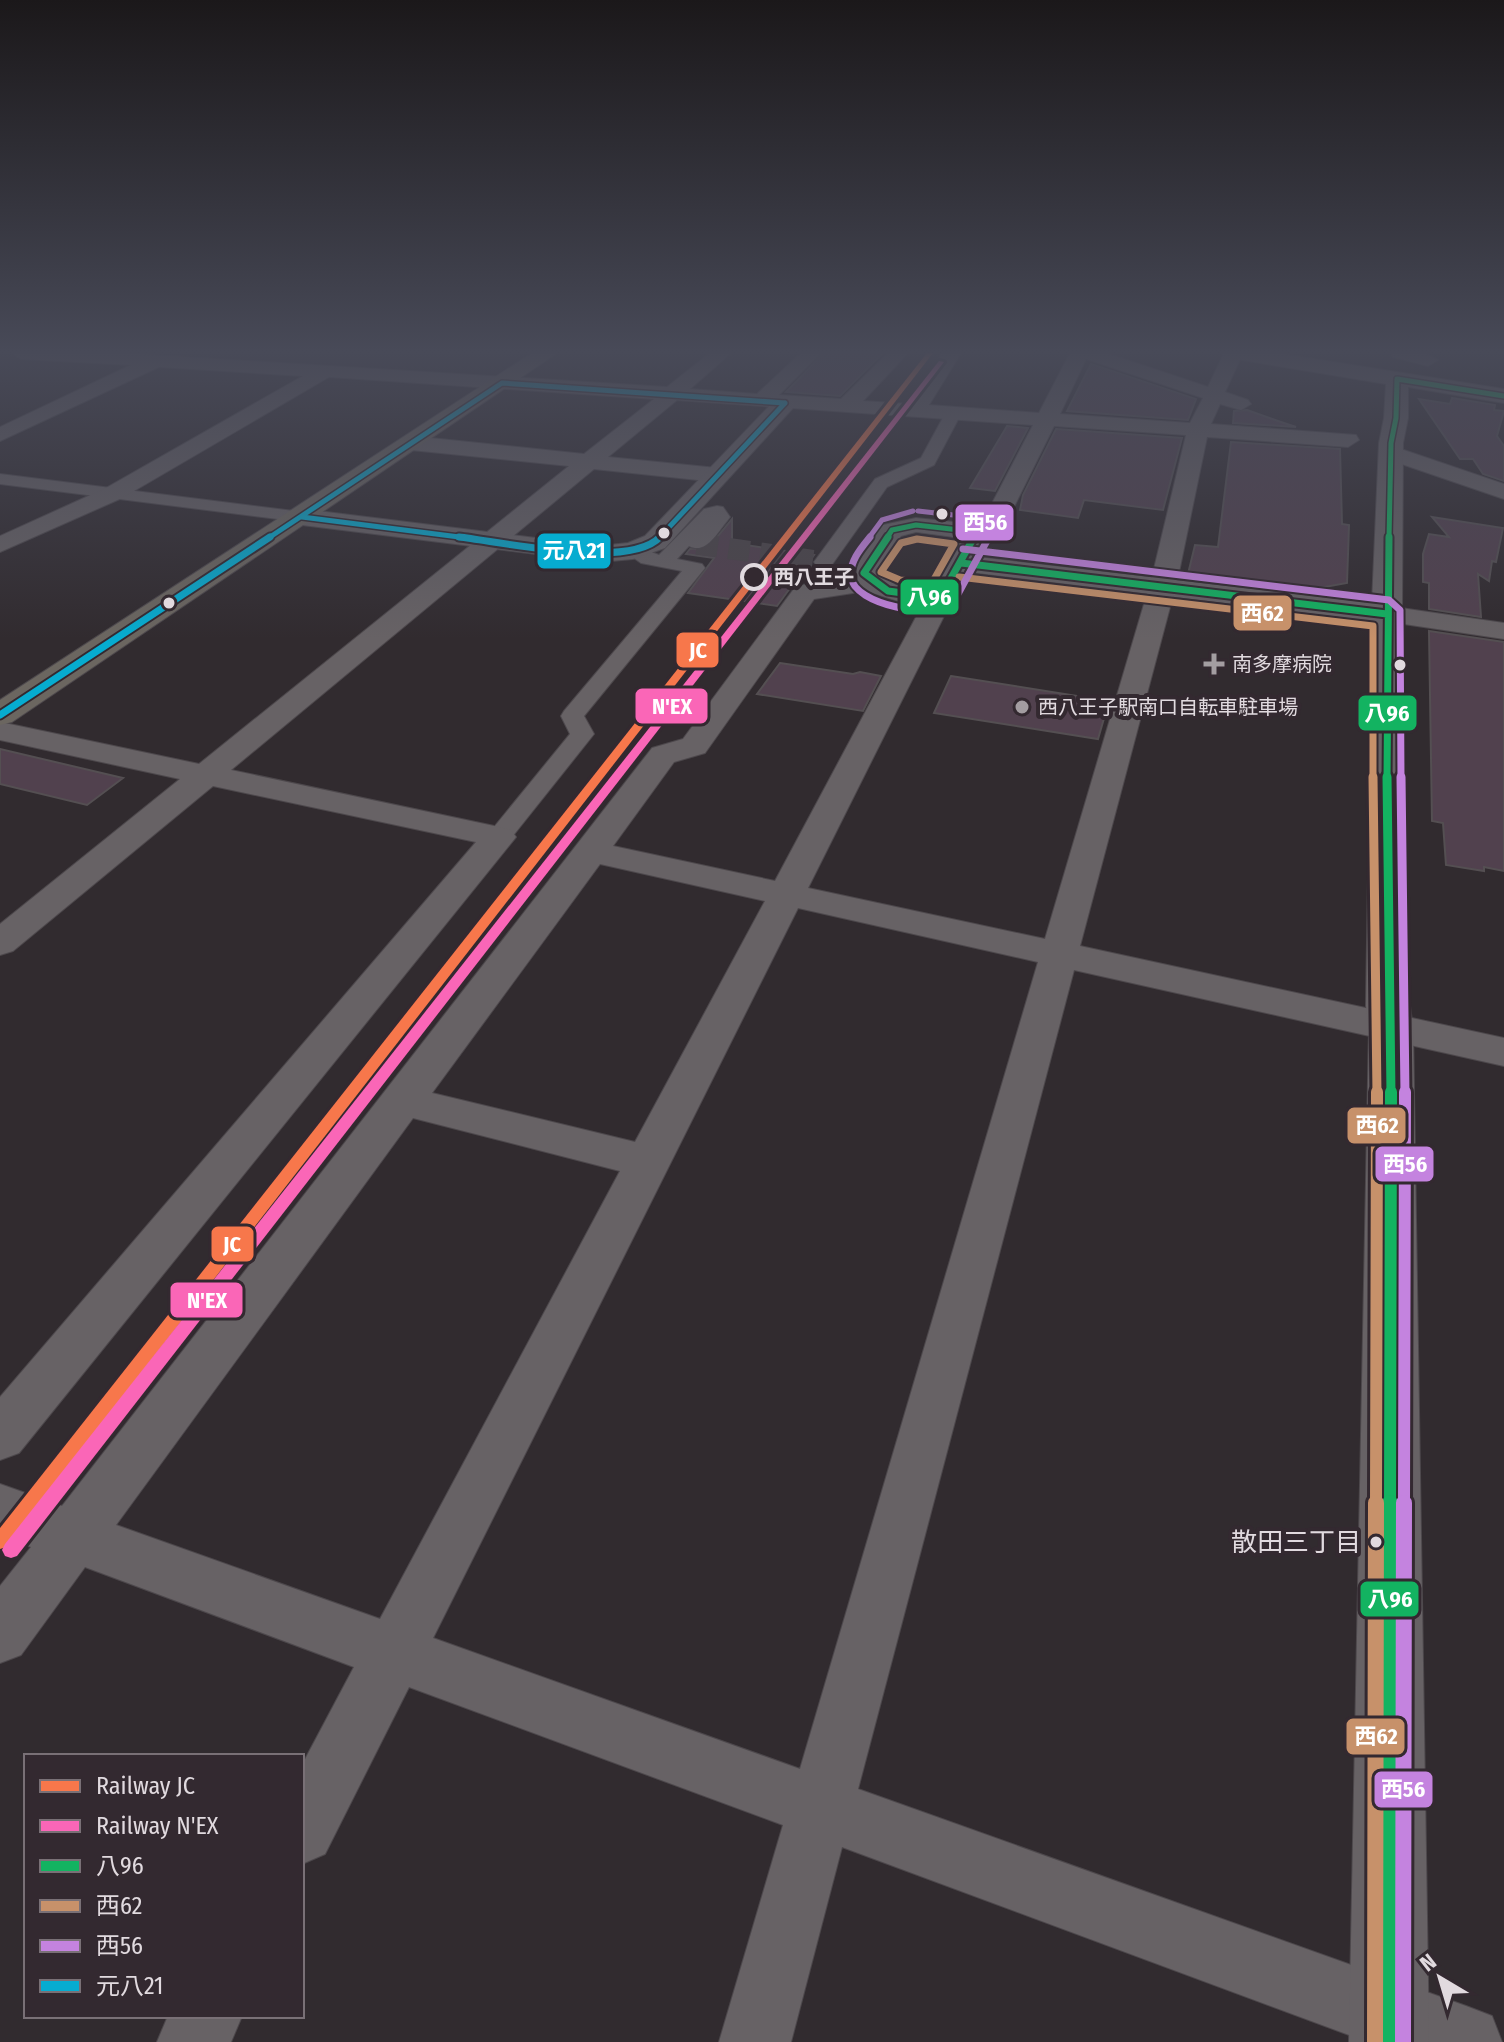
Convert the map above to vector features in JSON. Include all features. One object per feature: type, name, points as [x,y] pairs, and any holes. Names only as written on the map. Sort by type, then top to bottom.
[{"type":"highway","points":[[0,715],[403,448]]},
{"type":"street","points":[[0,545],[114,493],[191,448]]},
{"type":"street","points":[[464,448],[717,475]]},
{"type":"street","points":[[0,943],[606,448]]},
{"type":"street","points":[[0,479],[600,554],[633,551],[655,542],[737,448]]},
{"type":"street","points":[[824,562],[881,483],[928,461],[935,448]]},
{"type":"street","points":[[304,1827],[951,580],[977,532],[997,517],[1033,448]]},
{"type":"street","points":[[755,2042],[1161,588],[1194,448]]},
{"type":"street","points":[[1389,2028],[1391,1029],[1388,1006],[1387,614],[1392,448]]},
{"type":"street","points":[[1393,448],[1504,492]]},
{"type":"street","points":[[662,563],[710,513],[717,511],[721,517],[697,544]]},
{"type":"street","points":[[868,583],[864,573],[892,530],[916,525],[977,532]]},
{"type":"street","points":[[0,1436],[582,734],[572,716],[695,568],[662,563],[633,551]]},
{"type":"street","points":[[0,1634],[663,755],[694,746],[805,592],[868,583],[879,589],[951,580],[1161,588],[1504,631]]},
{"type":"street","points":[[0,731],[499,837]]},
{"type":"street","points":[[590,851],[1504,1052]]},
{"type":"street","points":[[404,1101],[648,1162]]},
{"type":"street","points":[[0,1510],[821,1808],[1389,2028],[1466,2042]]},
{"type":"street","points":[[193,2042],[205,2018]]},
{"type":"building","points":[[994,448],[1017,448],[995,491],[970,488]]},
{"type":"building","points":[[1046,448],[1179,448],[1163,510],[1084,500],[1078,518],[1020,510],[1023,495]]},
{"type":"building","points":[[1230,448],[1340,449],[1342,524],[1349,525],[1347,583],[1319,588],[1188,574],[1195,545],[1218,547]]},
{"type":"building","points":[[1453,448],[1504,448],[1504,481],[1483,474],[1473,459],[1460,459]]},
{"type":"building","points":[[1432,517],[1503,528],[1489,581],[1478,574],[1481,617],[1429,609],[1429,583],[1423,582],[1423,554],[1429,534],[1449,537]]},
{"type":"building","points":[[732,519],[732,543],[814,555],[777,606],[688,593],[714,558],[686,554],[690,549],[708,548]]},
{"type":"building","points":[[1429,631],[1504,642],[1504,871],[1446,865],[1443,823],[1432,821]]},
{"type":"building","points":[[780,663],[881,676],[863,711],[757,694]]},
{"type":"building","name":"西八王子駅南口自転車駐車場","points":[[951,676],[1109,701],[1098,739],[934,713]]},
{"type":"building","points":[[0,749],[123,778],[87,805],[0,784]]},
{"type":"tunnel","points":[[697,544],[824,562]]},
{"type":"rail line","name":"JC","points":[[0,1541],[855,448]]},
{"type":"rail line","name":"N'EX","points":[[11,1550],[873,448]]},
{"type":"transit line","name":"元八21","points":[[0,715],[403,448]]},
{"type":"transit line","name":"元八21","points":[[302,517],[600,554],[633,551],[655,542],[743,448]]},
{"type":"transit line","name":"八96","points":[[1389,2042],[1391,1029],[1388,1006],[1387,614],[1391,448]]},
{"type":"transit line","name":"西56","points":[[913,511],[882,520],[857,556],[851,568],[851,580],[858,590],[885,604],[944,611],[952,605],[989,539],[990,528],[980,518],[918,511]]},
{"type":"transit line","name":"八96","points":[[916,525],[977,532],[940,598],[888,591],[864,573],[892,530],[916,525]]},
{"type":"transit line","name":"西62","points":[[917,539],[954,544],[932,583],[900,580],[881,572],[901,543],[917,539]]},
{"type":"transit line","name":"西56","points":[[963,549],[1389,600],[1400,610],[1402,1005],[1405,1029],[1403,2042]]},
{"type":"transit line","name":"八96","points":[[961,563],[1387,614]]},
{"type":"transit line","name":"西62","points":[[959,577],[1373,626],[1374,1006],[1377,1030],[1375,2042]]},
{"type":"place","name":"西八王子","points":[[754,577]]},
{"type":"place","name":"南多摩病院","points":[[1214,664]]},
{"type":"place","name":"西八王子駅南口自転車駐車場","points":[[1022,707]]},
{"type":"place","name":"散田三丁目","points":[[1376,1542]]}]
